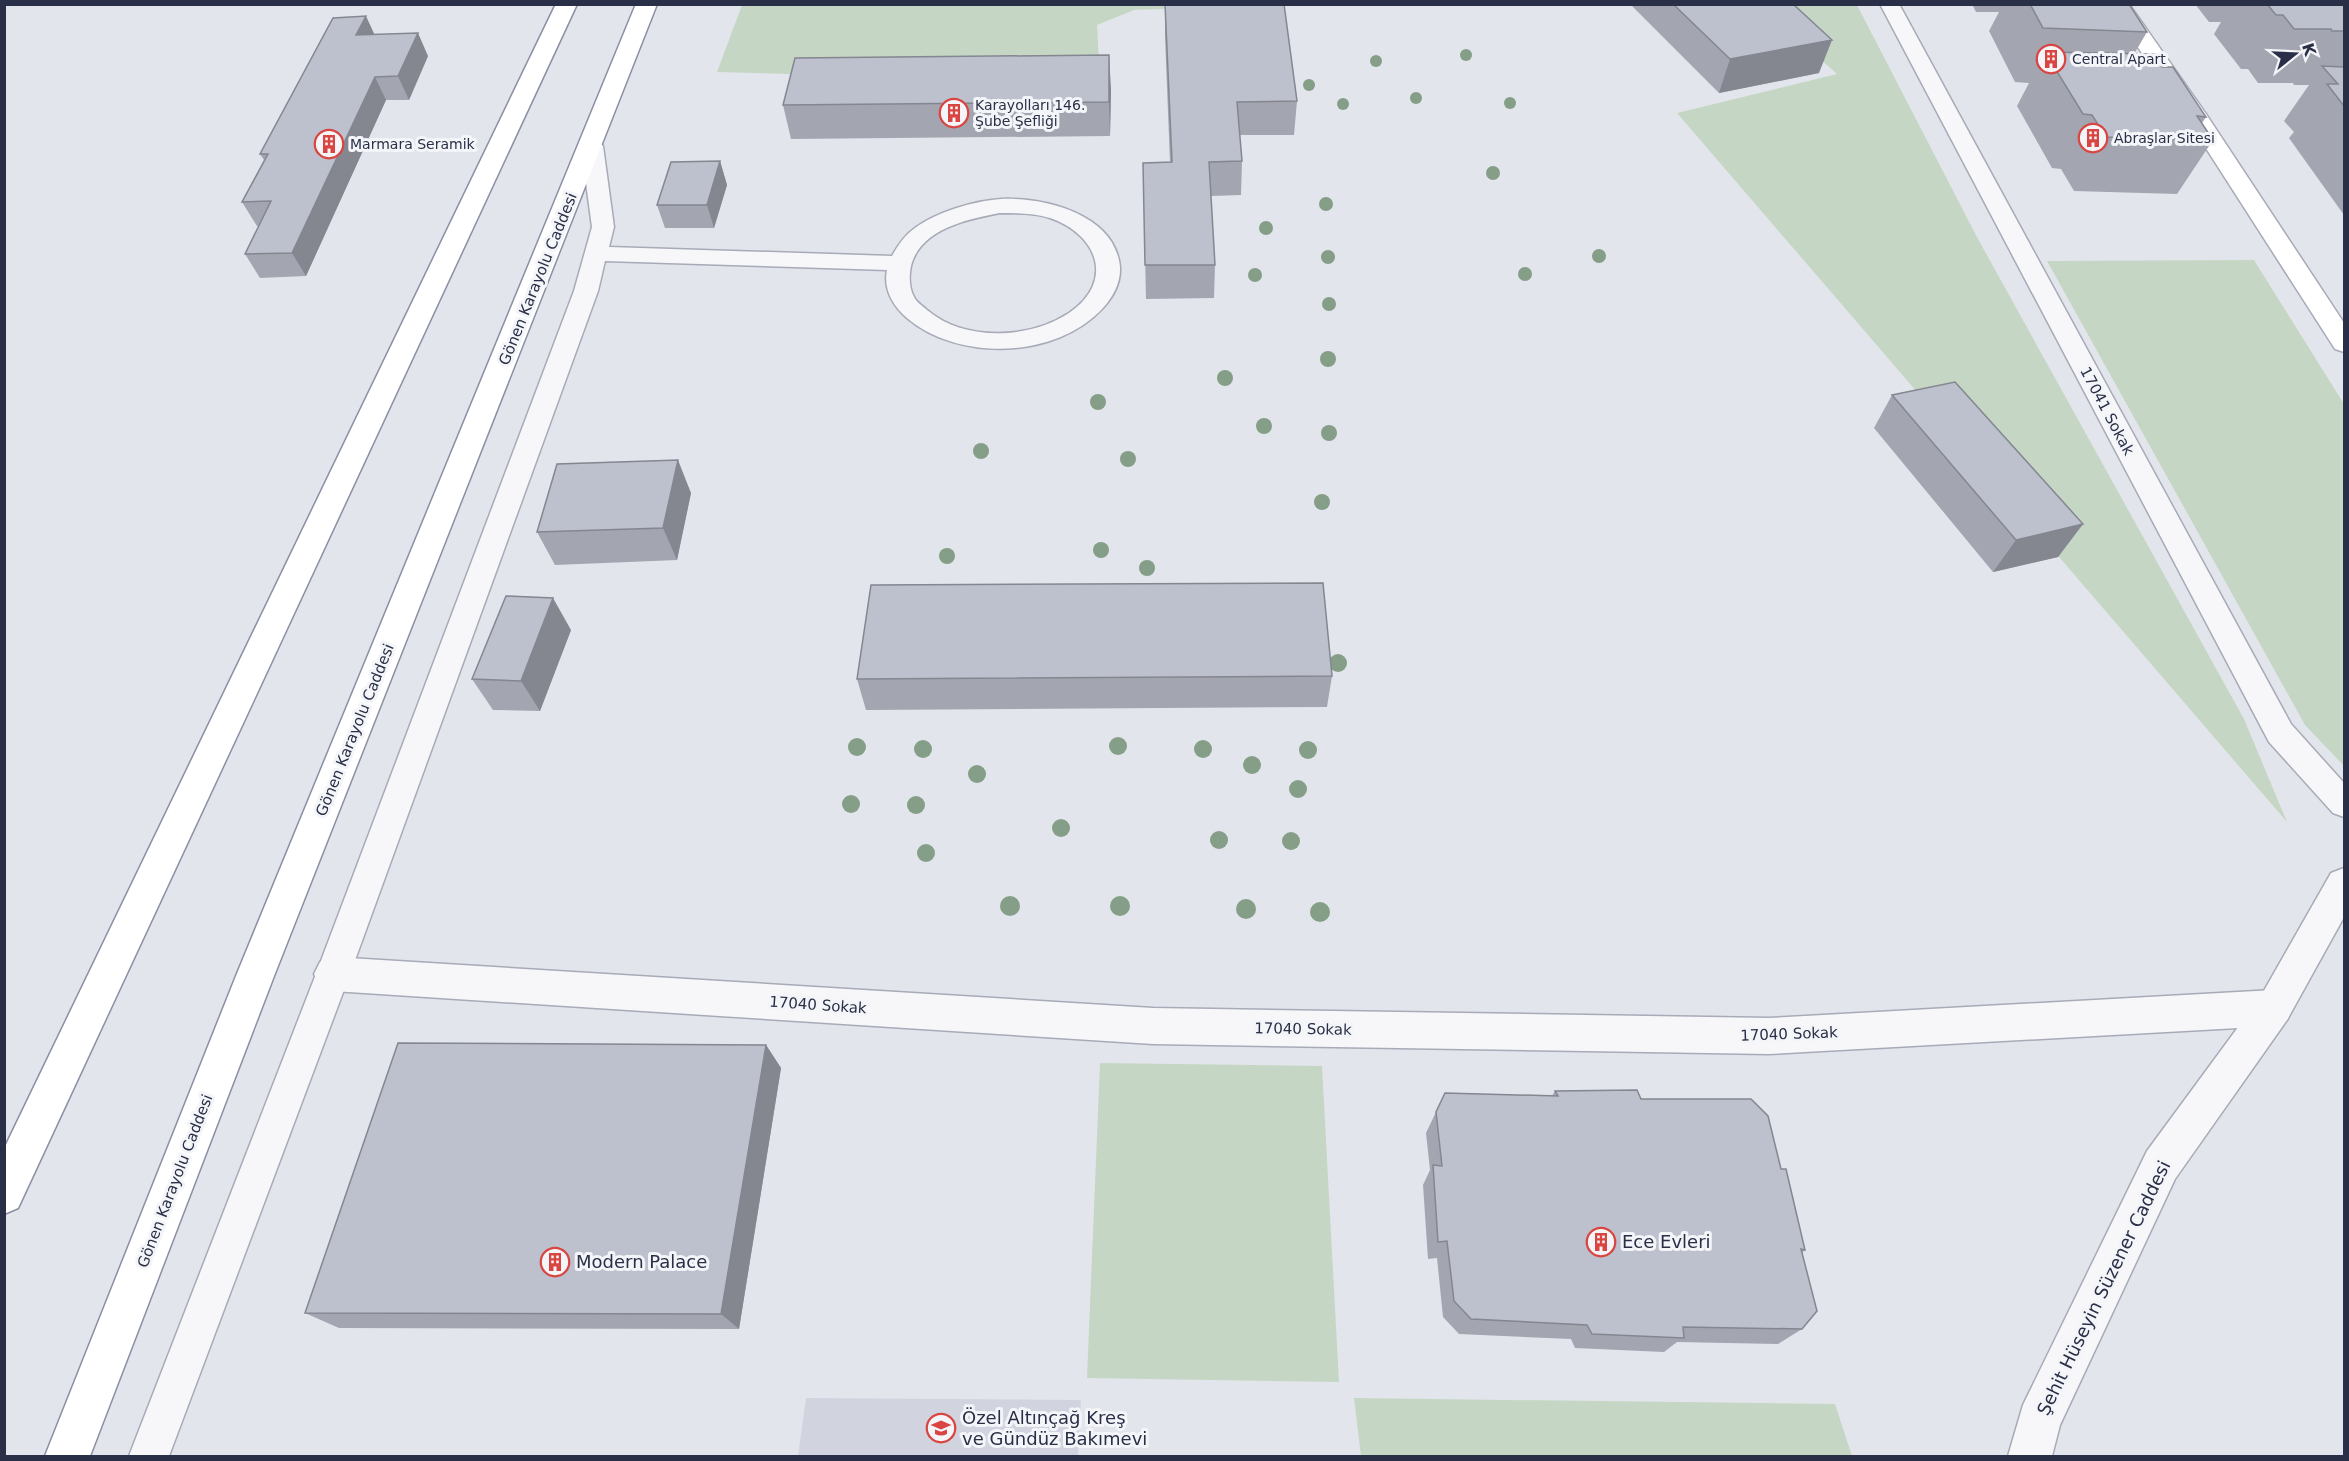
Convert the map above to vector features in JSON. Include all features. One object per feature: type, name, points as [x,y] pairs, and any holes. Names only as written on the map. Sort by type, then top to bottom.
[{"type":"main road","name":"Gönen Karayolu Caddesi","points":[[67,1456],[255,976],[592,146],[647,4]]},
{"type":"main road","points":[[2118,4],[2195,114],[2344,343]]},
{"type":"main road","points":[[4,1194],[563,8]]},
{"type":"street","name":"Şehit Hüseyin Süzener Caddesi","points":[[2030,1456],[2039,1421],[2161,1165],[2274,1008],[2344,884]]},
{"type":"street","name":"17040 Sokak","points":[[333,974],[1153,1026],[1769,1036],[2274,1008]]},
{"type":"lane","name":"17041 Sokak","points":[[1889,4],[2280,733],[2344,804]]},
{"type":"lane","points":[[149,1456],[333,974],[586,291],[603,226],[592,146]]},
{"type":"lane","points":[[1000,206],[1035,208],[1066,216],[1091,231],[1106,250],[1110,272],[1102,294],[1085,313],[1058,329],[1025,338],[990,341],[956,336],[927,323],[907,306],[897,286],[899,263],[913,242],[936,224],[966,212],[1000,206]]},
{"type":"lane","points":[[595,254],[899,263]]},
{"type":"shaded area","name":"Özel Altınçağ Kreş ve Gündüz Bakımevi","points":[[806,1398],[1081,1400],[1078,1456],[798,1456]]},
{"type":"green space","points":[[742,5],[1259,5],[1134,10],[1097,25],[1100,83],[717,72]]},
{"type":"green space","points":[[1759,5],[1857,5],[1978,239],[2244,719],[2287,822],[1677,113],[1837,74]]},
{"type":"green space","points":[[2254,260],[2344,404],[2344,766],[2305,725],[2047,261]]},
{"type":"green space","points":[[1100,1063],[1322,1066],[1339,1382],[1087,1378]]},
{"type":"green space","points":[[1354,1398],[1835,1404],[1852,1456],[1361,1456]]},
{"type":"building","points":[[1165,4],[1284,4],[1297,101],[1237,102],[1242,161],[1209,162],[1215,265],[1145,265],[1143,163],[1172,162]]},
{"type":"building","points":[[1673,4],[1793,4],[1832,40],[1730,59]]},
{"type":"building","points":[[2030,4],[2129,4],[2147,32],[2043,28]]},
{"type":"building","points":[[2267,4],[2344,4],[2344,31],[2294,29],[2283,15],[2276,15]]},
{"type":"building","name":"Marmara Seramik","points":[[366,16],[356,35],[418,33],[398,76],[375,77],[292,253],[245,254],[271,201],[242,202],[268,154],[260,154],[333,18]]},
{"type":"building","points":[[2045,52],[2155,54],[2162,67],[2173,67],[2206,117],[2197,116],[2213,140],[2106,137],[2092,115],[2083,114]]},
{"type":"building","points":[[1109,55],[1109,102],[783,105],[795,58]]},
{"type":"building","points":[[2322,66],[2344,67],[2344,106],[2327,84],[2338,84]]},
{"type":"building","points":[[720,161],[707,205],[657,205],[671,162]]},
{"type":"building","points":[[1955,382],[2083,524],[2016,540],[1892,395]]},
{"type":"building","points":[[678,460],[663,528],[537,532],[557,464]]},
{"type":"building","points":[[1323,583],[1332,676],[857,679],[871,585]]},
{"type":"building","points":[[506,596],[553,598],[521,681],[472,679]]},
{"type":"building","name":"Modern Palace","points":[[398,1043],[766,1045],[721,1314],[305,1313]]},
{"type":"building","name":"Ece Evleri","points":[[1637,1090],[1641,1099],[1751,1099],[1768,1116],[1781,1169],[1786,1169],[1805,1250],[1801,1249],[1817,1311],[1802,1329],[1683,1327],[1684,1338],[1592,1334],[1587,1325],[1471,1319],[1454,1301],[1447,1241],[1438,1242],[1433,1165],[1442,1166],[1436,1112],[1445,1093],[1558,1096],[1555,1091]]},
{"type":"place","name":"Central Apart","points":[[2051,59]]},
{"type":"place","name":"Karayolları 146. Şube Şefliği","points":[[954,113]]},
{"type":"place","name":"Abraşlar Sitesi","points":[[2093,138]]},
{"type":"place","name":"Marmara Seramik","points":[[329,144]]},
{"type":"place","name":"Ece Evleri","points":[[1601,1242]]},
{"type":"place","name":"Modern Palace","points":[[555,1262]]},
{"type":"place","name":"Özel Altınçağ Kreş ve Gündüz Bakımevi","points":[[941,1428]]}]
